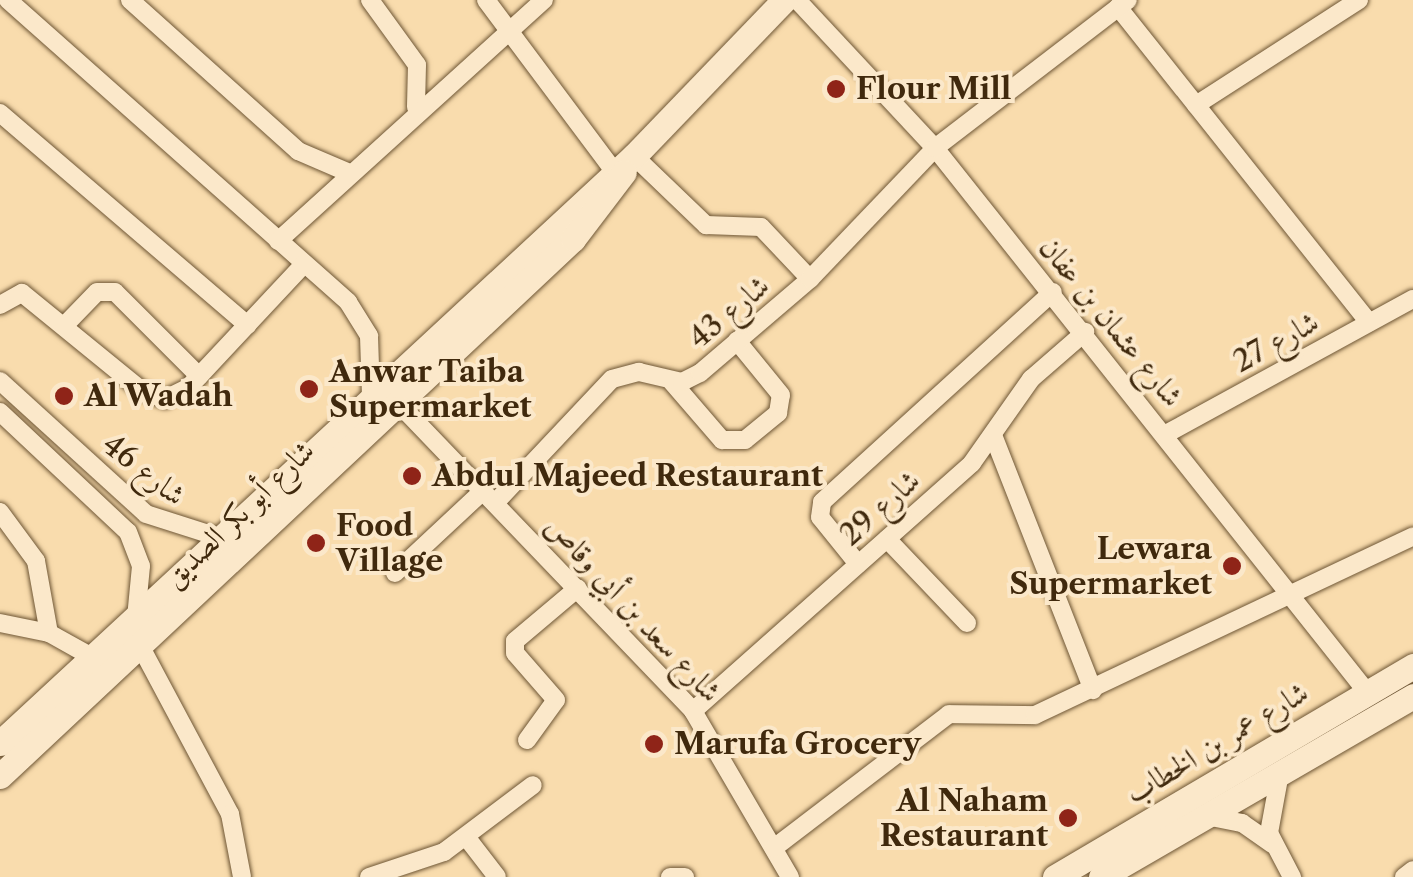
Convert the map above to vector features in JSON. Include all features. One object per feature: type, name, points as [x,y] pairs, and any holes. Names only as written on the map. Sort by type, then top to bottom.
[{"type":"street","points":[[8,0],[360,318],[374,356],[371,396]]},
{"type":"street","points":[[130,0],[298,151],[347,172]]},
{"type":"street","points":[[370,0],[418,65],[416,108]]},
{"type":"street","points":[[486,0],[624,164],[706,225],[761,228],[810,279]]},
{"type":"street","points":[[278,241],[416,108],[544,0]]},
{"type":"street","name":"شارع أبو بكر الصديق","points":[[0,742],[425,344],[624,164],[784,0]]},
{"type":"street","name":"شارع عثمان بن عفان","points":[[798,0],[935,148],[1086,332],[1367,692]]},
{"type":"street","points":[[1196,105],[1359,0]]},
{"type":"street","points":[[1123,4],[1196,105],[1369,322]]},
{"type":"street","name":"شارع 43","points":[[394,573],[489,497],[612,380],[638,372],[672,382],[692,379],[810,279],[935,148],[1123,4]]},
{"type":"street","points":[[0,112],[247,325]]},
{"type":"street","name":"شارع أبو بكر الصديق","points":[[0,776],[143,651],[573,239],[624,164]]},
{"type":"street","points":[[0,305],[22,293],[152,397],[178,395],[304,264]]},
{"type":"street","points":[[64,326],[97,292],[115,292],[199,376]]},
{"type":"street","points":[[858,564],[824,524],[822,502],[1053,292]]},
{"type":"street","name":"شارع 27","points":[[1166,434],[1413,299]]},
{"type":"street","name":"شارع 29","points":[[694,711],[887,538],[993,435],[1031,379],[1086,332]]},
{"type":"street","points":[[672,382],[722,440],[745,440],[782,404],[737,341]]},
{"type":"street","points":[[425,344],[444,363]]},
{"type":"street","name":"شارع 46","points":[[0,380],[111,483],[163,525],[221,538]]},
{"type":"street","name":"شارع سعد بن أبي وقاص","points":[[400,405],[694,711],[774,848],[781,874]]},
{"type":"street","name":"شارع 46","points":[[0,412],[96,500],[136,549],[135,619]]},
{"type":"street","points":[[993,435],[1093,690]]},
{"type":"street","points":[[96,500],[108,500],[111,483]]},
{"type":"street","points":[[0,512],[36,561],[50,633]]},
{"type":"street","points":[[774,848],[949,714],[1035,715],[1294,599],[1413,536]]},
{"type":"street","points":[[887,538],[967,623]]},
{"type":"street","points":[[527,740],[556,700],[514,653],[515,641],[578,588]]},
{"type":"street","points":[[0,624],[50,633],[94,658]]},
{"type":"street","points":[[143,651],[230,814],[242,877]]},
{"type":"street","name":"شارع عمر بن الخطاب","points":[[1101,877],[1126,848],[1413,666]]},
{"type":"street","name":"شارع عمر بن الخطاب","points":[[1055,877],[1206,816],[1413,696]]},
{"type":"street","points":[[1280,773],[1268,808],[1273,845],[1292,877]]},
{"type":"street","points":[[371,877],[467,838],[534,785]]},
{"type":"street","points":[[1206,816],[1242,823],[1273,845]]},
{"type":"street","points":[[467,838],[497,877]]},
{"type":"street","points":[[1404,877],[1413,870]]},
{"type":"street","points":[[670,877],[686,877]]},
{"type":"place","name":"Flour Mill","points":[[836,89]]},
{"type":"place","name":"Anwar Taiba Supermarket","points":[[309,389]]},
{"type":"place","name":"Al Wadah","points":[[64,396]]},
{"type":"place","name":"Abdul Majeed Restaurant","points":[[412,476]]},
{"type":"place","name":"Food Village","points":[[316,543]]},
{"type":"place","name":"Lewara Supermarket","points":[[1232,566]]},
{"type":"place","name":"Marufa Grocery","points":[[654,744]]},
{"type":"place","name":"Al Naham Restaurant","points":[[1068,818]]}]
